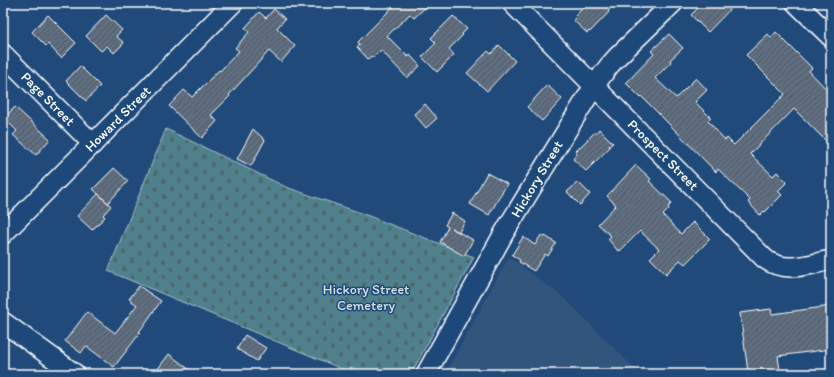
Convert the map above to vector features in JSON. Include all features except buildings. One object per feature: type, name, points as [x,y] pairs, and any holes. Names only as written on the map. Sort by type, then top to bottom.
[{"type":"street","name":"Howard Street","points":[[3,234],[233,3]]},
{"type":"street","name":"Prospect Street","points":[[512,3],[768,261],[779,266],[790,268],[831,260]]},
{"type":"street","name":"Hickory Street","points":[[426,374],[504,233],[594,86],[609,66],[673,3]]},
{"type":"street","points":[[796,3],[831,37]]},
{"type":"street","name":"Page Street","points":[[3,54],[93,144]]},
{"type":"street","points":[[3,322],[75,374]]},
{"type":"shaded area","points":[[509,257],[563,297],[640,374],[445,374]]},
{"type":"green space","name":"Hickory Street Cemetery","points":[[166,129],[286,187],[361,213],[474,257],[411,374],[354,374],[108,271]]}]
